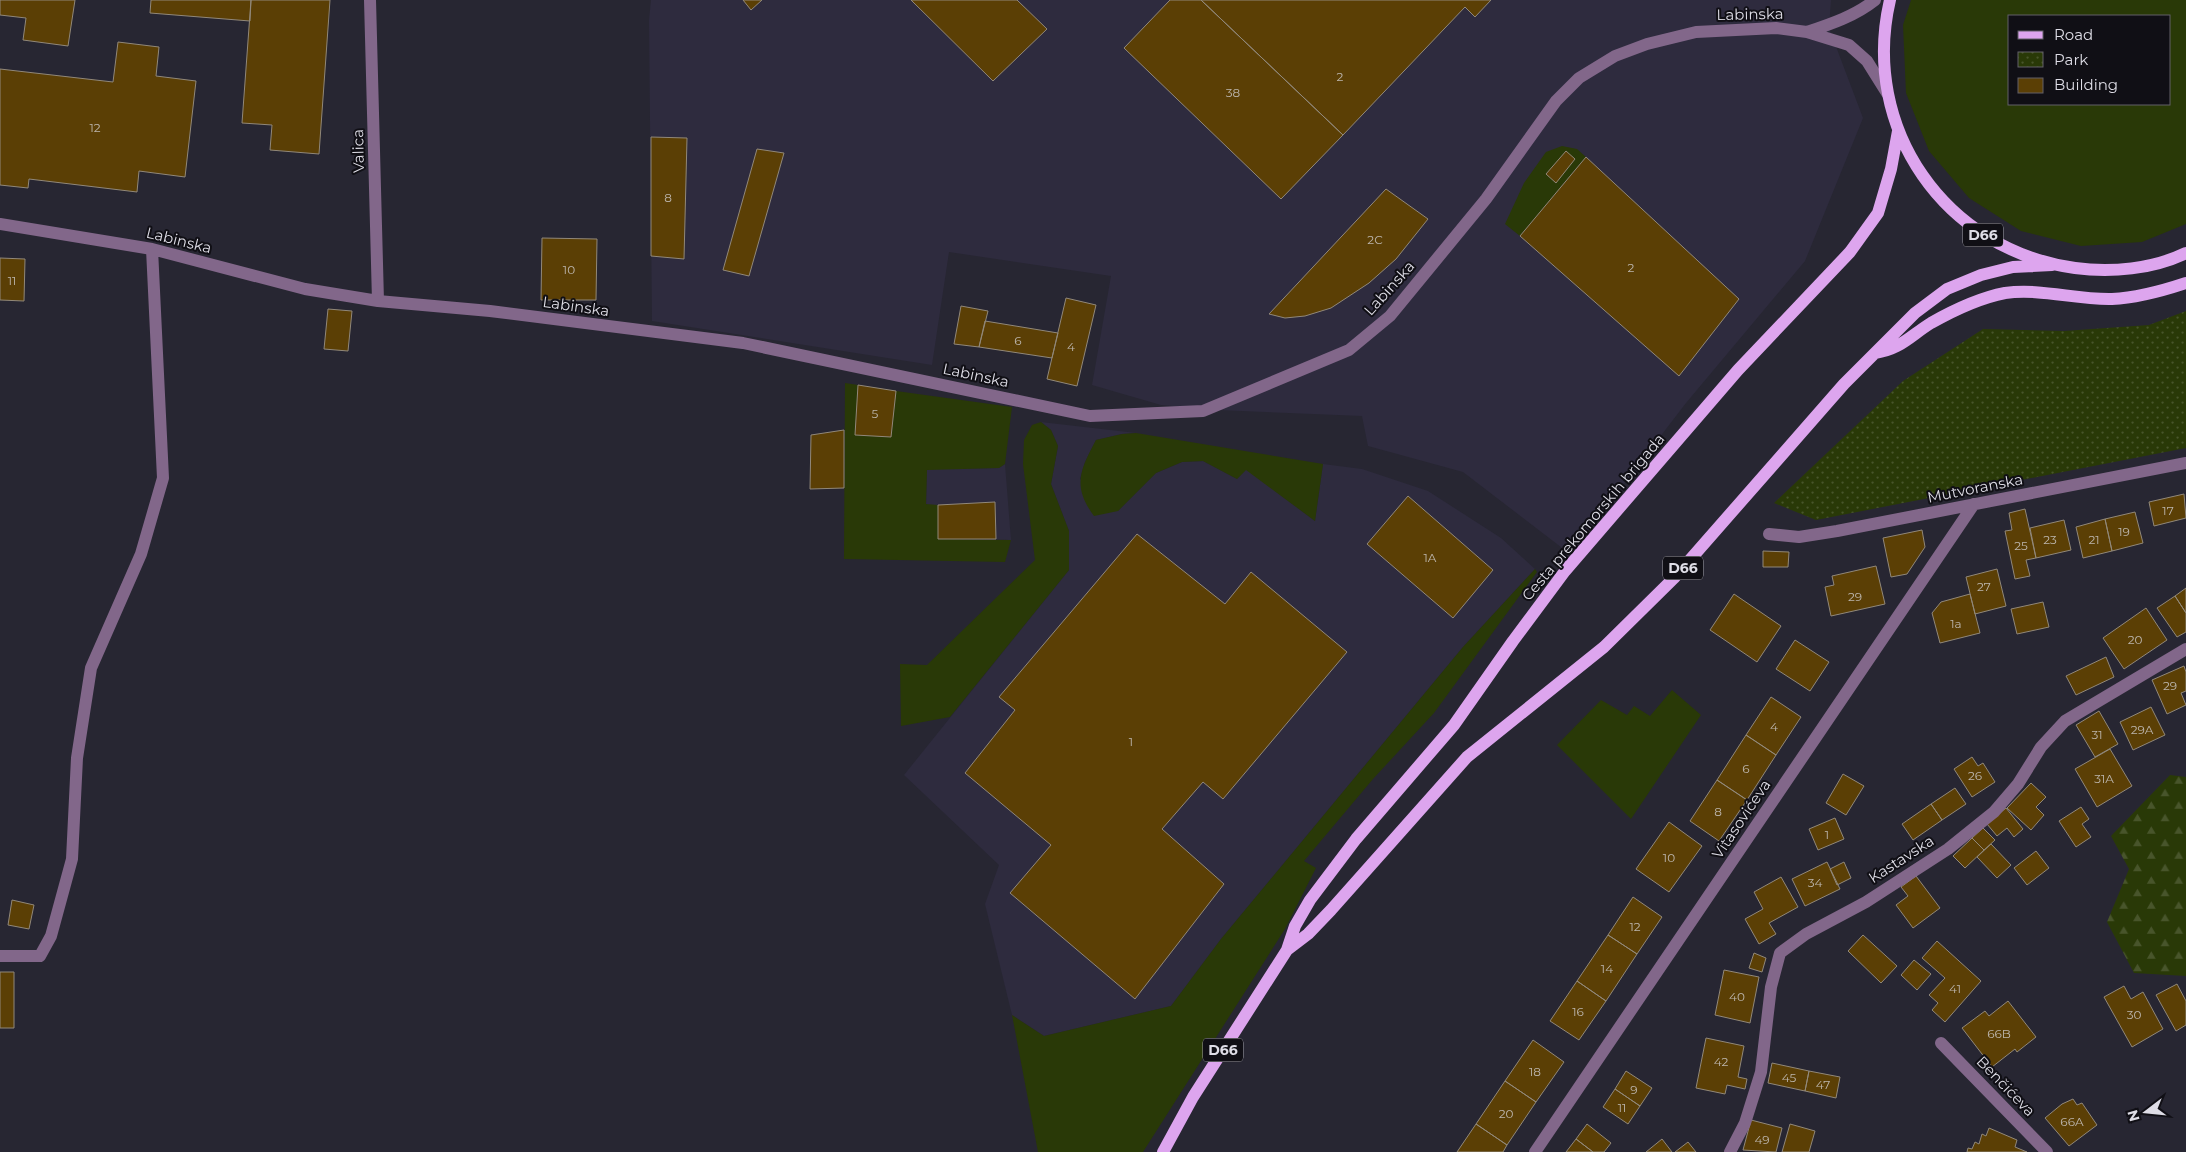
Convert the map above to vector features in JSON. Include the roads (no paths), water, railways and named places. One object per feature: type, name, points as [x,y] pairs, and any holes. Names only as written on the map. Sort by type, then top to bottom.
[{"type":"main road","name":"D66","points":[[1890,0],[1883,56],[1887,93],[1898,130],[1917,168],[1949,208],[1975,230],[2012,251],[2052,265]]},
{"type":"main road","name":"Cesta prekomorskih brigada","points":[[1163,1152],[1193,1097],[1287,950],[1295,926],[1310,900],[1356,839],[1454,725],[1565,571],[1738,370],[1850,252],[1878,213],[1891,170],[1898,130]]},
{"type":"main road","name":"D66","points":[[1875,353],[1915,313],[1947,290],[1981,275],[2013,267],[2052,265],[2094,270],[2136,268],[2186,253]]},
{"type":"main road","points":[[1875,353],[1900,346],[1930,324],[1968,304],[2006,293],[2039,292],[2112,299],[2155,293],[2186,283]]},
{"type":"main road","name":"Cesta prekomorskih brigada","points":[[1287,950],[1308,934],[1331,910],[1467,757],[1604,647],[1674,578],[1844,384],[1875,353]]},
{"type":"street","name":"Valica","points":[[370,0],[378,301]]},
{"type":"street","name":"Labinska","points":[[1807,32],[1837,22],[1866,7],[1874,0]]},
{"type":"street","name":"Labinska","points":[[0,224],[152,249],[305,289],[378,301],[490,312],[743,343],[1090,416],[1203,411],[1349,350],[1390,316],[1486,199],[1556,101],[1579,78],[1615,56],[1647,44],[1696,32],[1776,28],[1807,32],[1849,45],[1867,60],[1887,93]]},
{"type":"street","points":[[0,956],[40,956],[51,936],[72,859],[77,758],[91,668],[141,554],[163,478],[152,249]]},
{"type":"street","name":"Mutvoranska","points":[[1769,534],[1798,537],[2186,463]]},
{"type":"street","name":"Vitasovićeva","points":[[1535,1152],[1974,504]]},
{"type":"street","name":"Kastavska","points":[[1730,1152],[1745,1123],[1761,1072],[1771,986],[1780,953],[1806,934],[1866,902],[1948,849],[1994,812],[2018,784],[2041,747],[2065,722],[2186,649]]},
{"type":"street","name":"Benčićeva","points":[[1941,1043],[2047,1152]]}]
